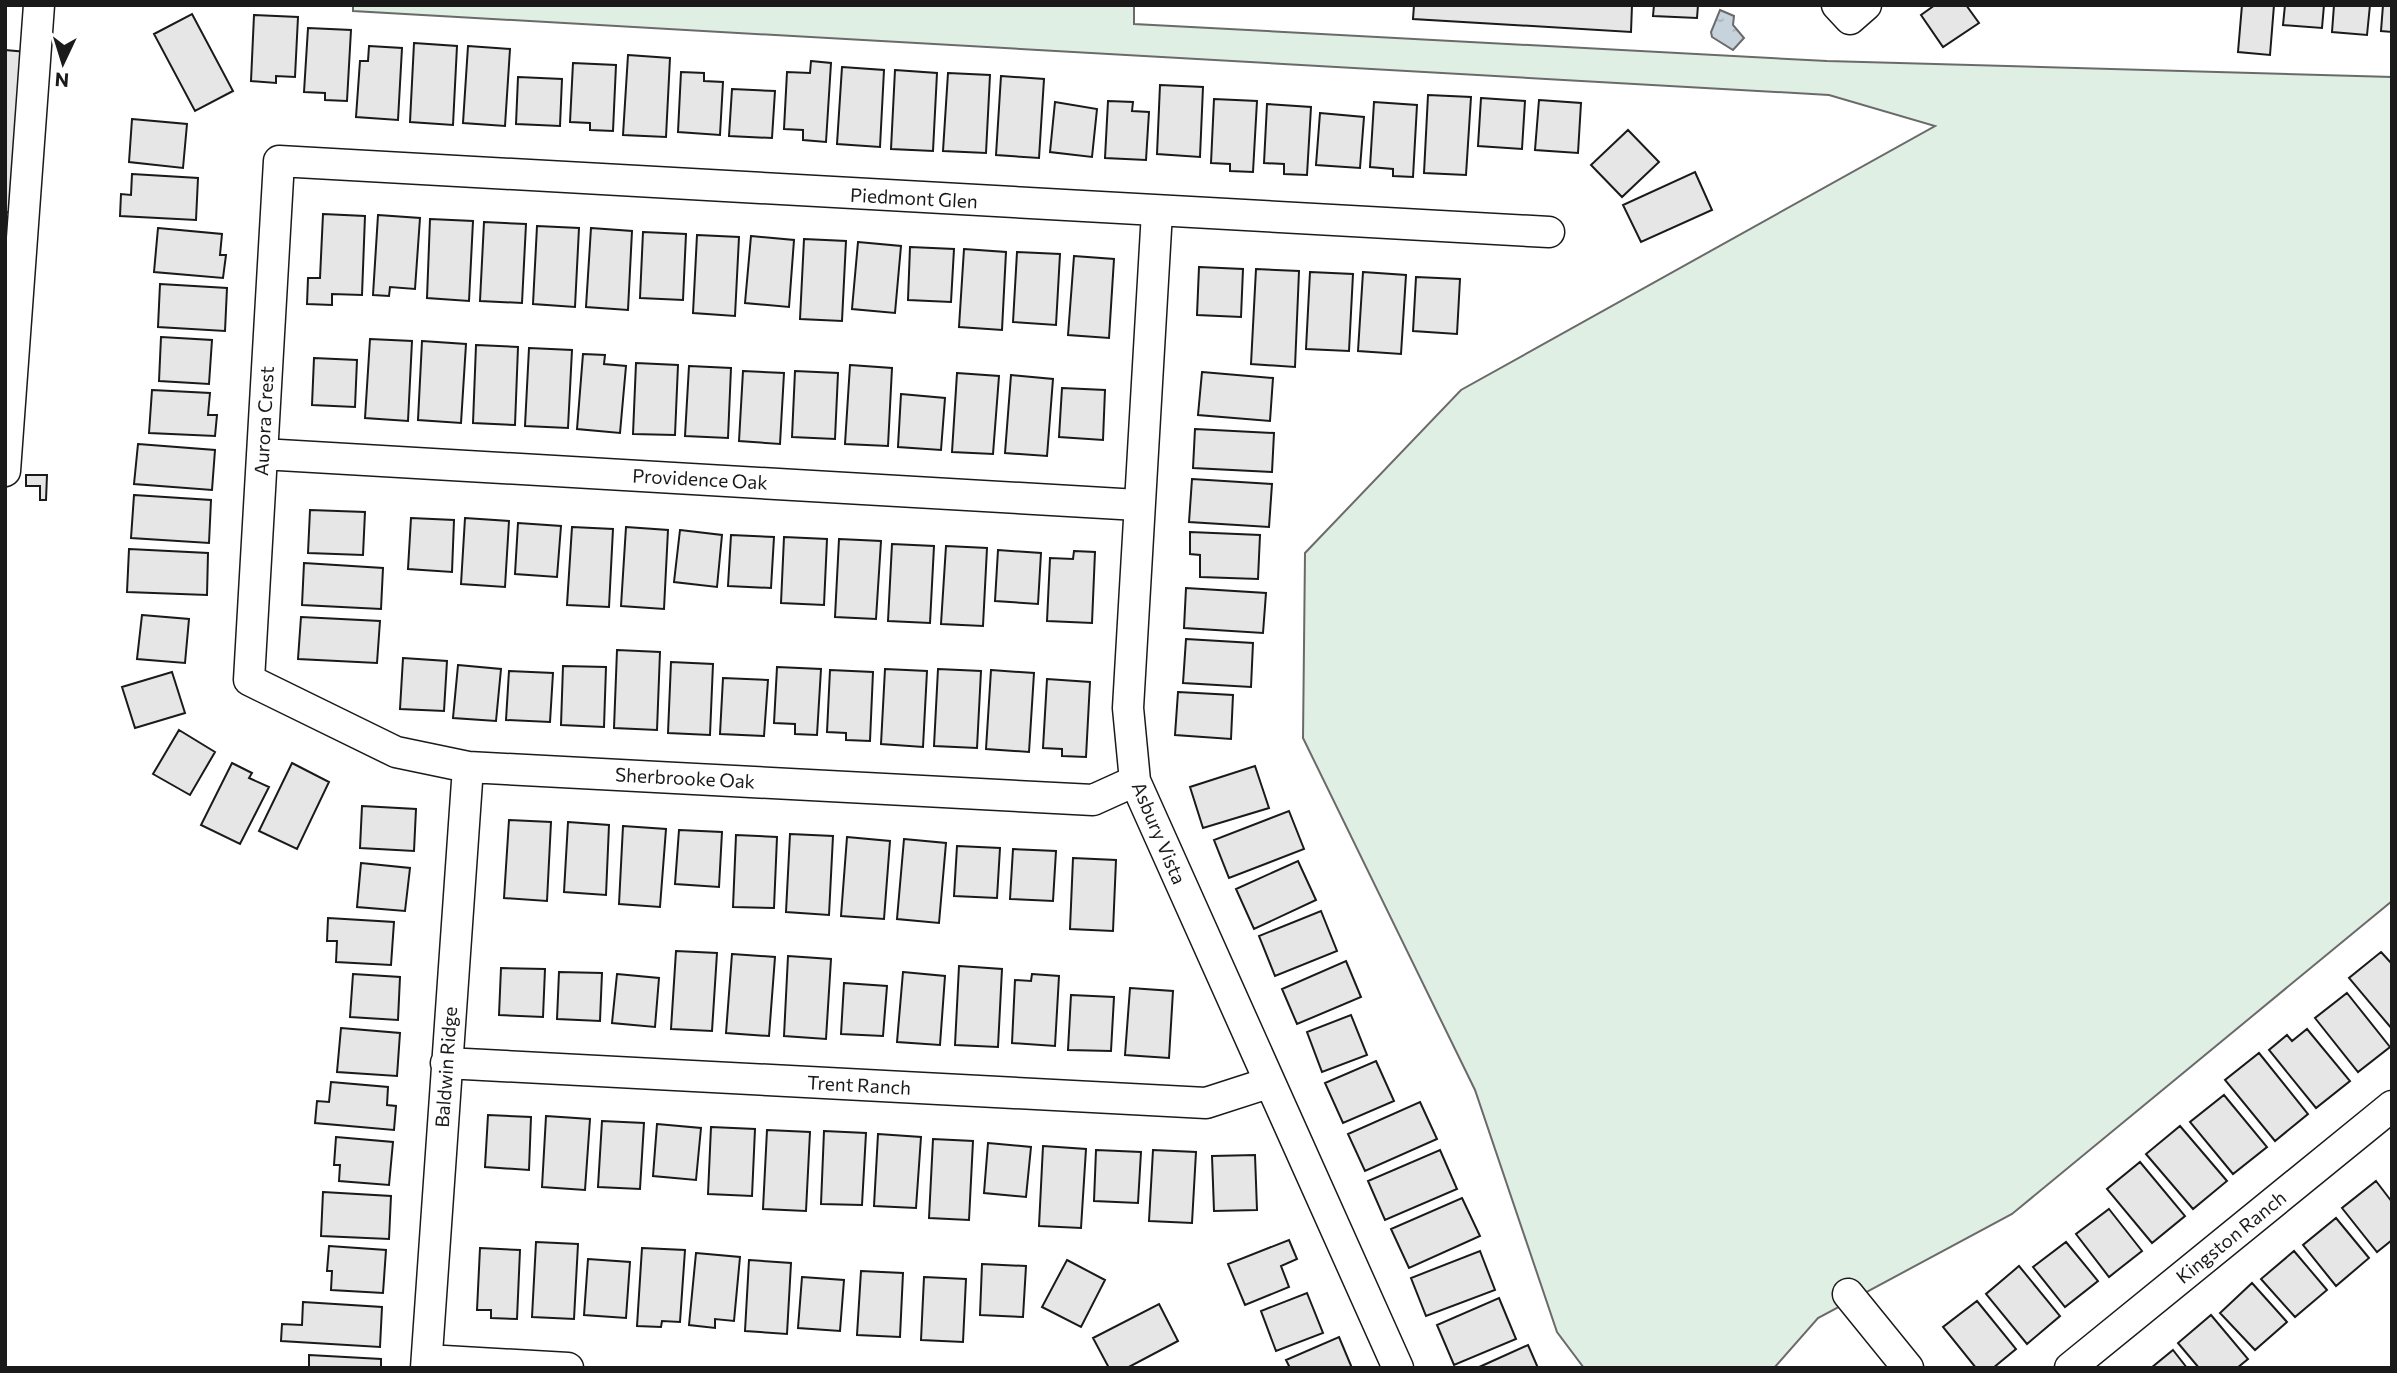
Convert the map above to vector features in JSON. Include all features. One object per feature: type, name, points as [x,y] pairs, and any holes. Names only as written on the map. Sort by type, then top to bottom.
[{"type":"street","points":[[5,471],[39,5]]},
{"type":"street","points":[[1837,5],[1850,19],[1866,5]]},
{"type":"street","name":"Piedmont Glen","points":[[279,161],[1549,232]]},
{"type":"street","name":"Aurora Crest","points":[[249,680],[279,161]]},
{"type":"street","name":"Asbury Vista","points":[[1157,212],[1128,708],[1135,781],[1268,1083],[1398,1368]]},
{"type":"street","name":"Providence Oak","points":[[262,454],[1138,505]]},
{"type":"street","name":"Sherbrooke Oak","points":[[249,680],[396,752],[468,767],[1093,800],[1135,781]]},
{"type":"street","name":"Baldwin Ridge","points":[[426,1364],[468,767]]},
{"type":"street","name":"Trent Ranch","points":[[446,1063],[1206,1103],[1268,1083]]},
{"type":"street","name":"Kingston Ranch","points":[[2070,1368],[2392,1105]]},
{"type":"street","points":[[1849,1294],[1908,1368]]},
{"type":"street","points":[[426,1364],[568,1368]]},
{"type":"green space","points":[[353,5],[1134,5],[1134,24],[1827,61],[2392,77],[2392,901],[2012,1214],[1818,1318],[1774,1368],[1584,1368],[1557,1332],[1475,1090],[1303,738],[1305,553],[1461,390],[1935,126],[1829,95],[353,11]]},
{"type":"water","points":[[1720,10],[1734,16],[1733,25],[1744,38],[1733,50],[1712,37],[1711,32]]},
{"type":"building","points":[[1414,5],[1632,5],[1631,32],[1413,19]]},
{"type":"building","points":[[1654,5],[1698,5],[1697,18],[1653,16]]},
{"type":"building","points":[[1935,5],[1966,5],[1979,23],[1943,47],[1921,15]]},
{"type":"building","points":[[2242,5],[2274,5],[2270,55],[2238,52]]},
{"type":"building","points":[[2285,5],[2324,5],[2322,28],[2283,25]]},
{"type":"building","points":[[2334,5],[2370,5],[2367,35],[2332,32]]},
{"type":"building","points":[[2383,5],[2392,5],[2392,32],[2381,31]]},
{"type":"building","points":[[192,14],[233,91],[195,111],[154,34]]},
{"type":"building","points":[[254,15],[298,17],[295,77],[276,76],[276,83],[251,81]]},
{"type":"building","points":[[308,28],[351,30],[347,101],[325,100],[325,93],[304,92]]},
{"type":"building","points":[[414,43],[457,46],[453,125],[410,122]]},
{"type":"building","points":[[369,46],[402,48],[398,120],[356,117],[360,61],[368,61]]},
{"type":"building","points":[[468,46],[510,49],[505,126],[463,123]]},
{"type":"building","points":[[5,50],[27,52],[13,213],[5,212]]},
{"type":"building","points":[[628,55],[670,58],[666,137],[623,135]]},
{"type":"building","points":[[811,61],[831,63],[826,142],[803,140],[803,130],[784,129],[787,72],[810,73]]},
{"type":"building","points":[[573,63],[616,65],[613,131],[590,130],[590,123],[570,122]]},
{"type":"building","points":[[842,67],[884,70],[880,147],[837,144]]},
{"type":"building","points":[[895,70],[937,73],[933,151],[891,149]]},
{"type":"building","points":[[681,72],[704,73],[704,81],[723,82],[720,135],[678,132]]},
{"type":"building","points":[[948,73],[990,75],[986,153],[943,151]]},
{"type":"building","points":[[1001,76],[1044,79],[1039,158],[996,155]]},
{"type":"building","points":[[518,77],[562,79],[560,126],[516,124]]},
{"type":"building","points":[[1160,85],[1203,87],[1200,157],[1157,154]]},
{"type":"building","points":[[732,89],[775,91],[772,138],[729,136]]},
{"type":"building","points":[[1428,95],[1471,97],[1466,175],[1424,173]]},
{"type":"building","points":[[1481,98],[1525,101],[1522,149],[1478,146]]},
{"type":"building","points":[[1214,99],[1257,101],[1253,172],[1230,171],[1230,164],[1211,163]]},
{"type":"building","points":[[1539,100],[1581,103],[1578,153],[1535,150]]},
{"type":"building","points":[[1108,101],[1133,102],[1132,111],[1149,112],[1146,160],[1105,158]]},
{"type":"building","points":[[1055,102],[1097,109],[1092,157],[1050,152]]},
{"type":"building","points":[[1374,102],[1417,105],[1413,177],[1393,176],[1393,169],[1370,167]]},
{"type":"building","points":[[1267,104],[1311,107],[1307,175],[1284,174],[1284,164],[1264,163]]},
{"type":"building","points":[[1320,113],[1364,117],[1360,168],[1316,165]]},
{"type":"building","points":[[132,119],[187,124],[183,168],[129,162]]},
{"type":"building","points":[[1628,130],[1659,162],[1622,197],[1591,165]]},
{"type":"building","points":[[1695,172],[1712,210],[1641,242],[1623,205]]},
{"type":"building","points":[[132,174],[198,178],[196,220],[120,216],[121,194],[131,195]]},
{"type":"building","points":[[323,214],[365,216],[362,295],[332,294],[332,305],[307,304],[308,278],[320,278]]},
{"type":"building","points":[[378,215],[420,218],[415,289],[390,287],[389,296],[373,295]]},
{"type":"building","points":[[430,219],[473,221],[469,301],[427,298]]},
{"type":"building","points":[[484,222],[526,224],[522,303],[480,301]]},
{"type":"building","points":[[537,226],[579,228],[575,307],[533,304]]},
{"type":"building","points":[[158,228],[222,234],[220,255],[226,255],[223,278],[154,272]]},
{"type":"building","points":[[591,228],[632,231],[628,310],[586,307]]},
{"type":"building","points":[[643,232],[686,234],[683,300],[640,298]]},
{"type":"building","points":[[697,235],[739,237],[735,316],[693,313]]},
{"type":"building","points":[[751,236],[794,240],[789,307],[745,303]]},
{"type":"building","points":[[804,239],[846,241],[842,321],[800,319]]},
{"type":"building","points":[[858,242],[901,246],[895,313],[852,309]]},
{"type":"building","points":[[910,247],[954,249],[951,302],[908,300]]},
{"type":"building","points":[[964,249],[1006,252],[1002,330],[959,327]]},
{"type":"building","points":[[1017,252],[1060,254],[1056,325],[1013,322]]},
{"type":"building","points":[[1074,256],[1114,259],[1109,338],[1068,335]]},
{"type":"building","points":[[1199,267],[1243,269],[1241,317],[1197,315]]},
{"type":"building","points":[[1256,269],[1299,271],[1295,367],[1251,364]]},
{"type":"building","points":[[1310,272],[1353,274],[1349,351],[1306,349]]},
{"type":"building","points":[[1363,272],[1406,275],[1401,354],[1358,351]]},
{"type":"building","points":[[1416,277],[1460,279],[1457,334],[1413,331]]},
{"type":"building","points":[[160,284],[227,288],[225,331],[158,327]]},
{"type":"building","points":[[161,337],[212,340],[209,384],[159,381]]},
{"type":"building","points":[[370,339],[412,341],[408,421],[365,418]]},
{"type":"building","points":[[422,341],[466,344],[461,423],[418,420]]},
{"type":"building","points":[[476,345],[518,347],[515,425],[473,423]]},
{"type":"building","points":[[529,348],[572,350],[568,428],[525,426]]},
{"type":"building","points":[[583,354],[605,355],[604,364],[626,366],[620,433],[577,429]]},
{"type":"building","points":[[314,358],[357,360],[355,407],[312,405]]},
{"type":"building","points":[[636,363],[678,365],[675,435],[633,434]]},
{"type":"building","points":[[850,365],[892,368],[888,446],[845,444]]},
{"type":"building","points":[[689,366],[731,368],[728,438],[685,436]]},
{"type":"building","points":[[743,371],[784,373],[780,444],[739,441]]},
{"type":"building","points":[[795,371],[838,373],[835,439],[792,437]]},
{"type":"building","points":[[1202,372],[1273,378],[1270,421],[1198,415]]},
{"type":"building","points":[[957,373],[999,376],[993,454],[952,452]]},
{"type":"building","points":[[1011,375],[1053,379],[1047,456],[1005,453]]},
{"type":"building","points":[[1062,388],[1105,390],[1103,440],[1059,437]]},
{"type":"building","points":[[152,390],[210,393],[208,415],[217,415],[215,436],[149,433]]},
{"type":"building","points":[[901,394],[945,398],[941,450],[898,447]]},
{"type":"building","points":[[1195,429],[1274,433],[1272,472],[1193,468]]},
{"type":"building","points":[[138,444],[215,450],[212,490],[134,484]]},
{"type":"building","points":[[26,475],[47,475],[46,500],[40,500],[40,486],[26,486]]},
{"type":"building","points":[[1192,479],[1272,484],[1269,527],[1189,522]]},
{"type":"building","points":[[134,495],[211,500],[209,543],[131,538]]},
{"type":"building","points":[[310,510],[365,512],[363,555],[308,553]]},
{"type":"building","points":[[411,518],[454,520],[452,572],[408,569]]},
{"type":"building","points":[[465,518],[509,521],[505,587],[461,584]]},
{"type":"building","points":[[518,523],[561,526],[557,577],[515,574]]},
{"type":"building","points":[[572,527],[613,529],[609,607],[567,605]]},
{"type":"building","points":[[626,527],[668,530],[664,609],[621,606]]},
{"type":"building","points":[[680,530],[722,535],[717,587],[674,582]]},
{"type":"building","points":[[1190,532],[1260,535],[1258,579],[1200,577],[1200,555],[1190,554]]},
{"type":"building","points":[[731,535],[774,537],[771,588],[728,586]]},
{"type":"building","points":[[784,537],[827,539],[824,605],[781,603]]},
{"type":"building","points":[[839,539],[881,541],[876,619],[835,617]]},
{"type":"building","points":[[892,544],[934,546],[930,623],[888,621]]},
{"type":"building","points":[[946,546],[987,548],[983,626],[941,624]]},
{"type":"building","points":[[129,549],[208,553],[207,595],[127,592]]},
{"type":"building","points":[[998,550],[1041,553],[1038,604],[995,601]]},
{"type":"building","points":[[1074,551],[1095,552],[1092,623],[1047,621],[1050,558],[1073,559]]},
{"type":"building","points":[[304,563],[383,568],[381,609],[302,605]]},
{"type":"building","points":[[1186,588],[1266,593],[1263,633],[1184,628]]},
{"type":"building","points":[[142,615],[189,619],[185,663],[137,659]]},
{"type":"building","points":[[301,617],[380,621],[377,663],[298,659]]},
{"type":"building","points":[[1186,639],[1253,643],[1251,687],[1183,683]]},
{"type":"building","points":[[617,650],[660,652],[657,730],[614,728]]},
{"type":"building","points":[[403,658],[447,661],[444,711],[400,709]]},
{"type":"building","points":[[671,662],[713,664],[710,735],[668,733]]},
{"type":"building","points":[[458,665],[501,669],[496,721],[453,718]]},
{"type":"building","points":[[563,666],[606,667],[604,727],[561,725]]},
{"type":"building","points":[[777,667],[821,669],[817,735],[795,734],[795,724],[774,723]]},
{"type":"building","points":[[885,669],[927,671],[923,747],[881,744]]},
{"type":"building","points":[[938,669],[981,671],[977,748],[934,746]]},
{"type":"building","points":[[830,670],[873,672],[870,741],[846,740],[846,733],[827,732]]},
{"type":"building","points":[[991,670],[1034,673],[1029,752],[986,749]]},
{"type":"building","points":[[509,671],[553,673],[550,722],[506,720]]},
{"type":"building","points":[[172,672],[185,713],[135,728],[122,687]]},
{"type":"building","points":[[723,678],[768,680],[764,736],[720,734]]},
{"type":"building","points":[[1047,679],[1090,682],[1086,757],[1062,756],[1062,749],[1043,748]]},
{"type":"building","points":[[1178,692],[1233,695],[1231,739],[1175,735]]},
{"type":"building","points":[[179,730],[215,752],[190,795],[153,774]]},
{"type":"building","points":[[232,763],[252,773],[249,778],[269,787],[240,844],[201,825]]},
{"type":"building","points":[[292,763],[329,782],[297,849],[259,831]]},
{"type":"building","points":[[1255,766],[1269,808],[1203,828],[1190,787]]},
{"type":"building","points":[[362,806],[416,809],[414,851],[360,848]]},
{"type":"building","points":[[1289,811],[1304,849],[1229,878],[1214,840]]},
{"type":"building","points":[[509,820],[551,822],[547,901],[504,898]]},
{"type":"building","points":[[568,822],[609,825],[606,895],[564,892]]},
{"type":"building","points":[[623,826],[666,829],[660,907],[619,904]]},
{"type":"building","points":[[679,830],[722,832],[719,887],[675,884]]},
{"type":"building","points":[[790,834],[833,836],[829,915],[786,912]]},
{"type":"building","points":[[736,835],[777,837],[774,908],[733,907]]},
{"type":"building","points":[[847,837],[890,841],[884,919],[841,916]]},
{"type":"building","points":[[904,839],[946,843],[939,923],[897,919]]},
{"type":"building","points":[[957,846],[1000,848],[997,898],[954,896]]},
{"type":"building","points":[[1013,849],[1056,851],[1053,901],[1010,899]]},
{"type":"building","points":[[1073,858],[1116,860],[1113,931],[1070,929]]},
{"type":"building","points":[[1298,861],[1316,900],[1254,929],[1236,889]]},
{"type":"building","points":[[361,863],[410,868],[405,911],[357,907]]},
{"type":"building","points":[[1321,911],[1337,951],[1275,976],[1259,936]]},
{"type":"building","points":[[328,918],[394,922],[391,965],[336,962],[337,941],[327,941]]},
{"type":"building","points":[[676,951],[717,953],[712,1031],[671,1029]]},
{"type":"building","points":[[2381,952],[2392,964],[2392,1029],[2349,978]]},
{"type":"building","points":[[732,954],[775,957],[769,1036],[726,1033]]},
{"type":"building","points":[[788,956],[831,959],[826,1039],[784,1036]]},
{"type":"building","points":[[1346,961],[1361,997],[1297,1024],[1282,989]]},
{"type":"building","points":[[959,966],[1002,969],[998,1047],[955,1045]]},
{"type":"building","points":[[501,968],[545,969],[543,1017],[499,1015]]},
{"type":"building","points":[[559,972],[602,973],[600,1021],[557,1019]]},
{"type":"building","points":[[903,972],[945,976],[940,1045],[897,1042]]},
{"type":"building","points":[[353,974],[400,977],[398,1020],[350,1017]]},
{"type":"building","points":[[617,974],[659,978],[655,1027],[612,1023]]},
{"type":"building","points":[[1032,974],[1059,976],[1055,1046],[1012,1043],[1015,980],[1031,981]]},
{"type":"building","points":[[844,983],[887,986],[883,1036],[841,1034]]},
{"type":"building","points":[[1130,988],[1173,991],[1169,1058],[1125,1055]]},
{"type":"building","points":[[2347,993],[2390,1047],[2358,1072],[2315,1018]]},
{"type":"building","points":[[1071,995],[1114,997],[1111,1051],[1068,1050]]},
{"type":"building","points":[[1351,1015],[1367,1055],[1322,1072],[1307,1032]]},
{"type":"building","points":[[341,1028],[400,1033],[397,1076],[337,1072]]},
{"type":"building","points":[[2307,1029],[2350,1081],[2316,1108],[2269,1050],[2287,1035],[2292,1041]]},
{"type":"building","points":[[2259,1053],[2308,1114],[2275,1141],[2225,1080]]},
{"type":"building","points":[[1376,1061],[1394,1101],[1343,1123],[1325,1083]]},
{"type":"building","points":[[331,1082],[388,1087],[387,1105],[396,1106],[394,1130],[315,1123],[317,1101],[329,1102]]},
{"type":"building","points":[[2224,1095],[2267,1147],[2233,1174],[2190,1122]]},
{"type":"building","points":[[1420,1102],[1437,1139],[1365,1171],[1348,1134]]},
{"type":"building","points":[[488,1115],[531,1117],[529,1170],[485,1167]]},
{"type":"building","points":[[546,1116],[590,1119],[585,1190],[542,1187]]},
{"type":"building","points":[[602,1121],[644,1123],[640,1189],[598,1187]]},
{"type":"building","points":[[657,1124],[701,1128],[696,1180],[653,1176]]},
{"type":"building","points":[[2180,1126],[2227,1181],[2193,1209],[2146,1154]]},
{"type":"building","points":[[711,1127],[755,1129],[752,1196],[708,1194]]},
{"type":"building","points":[[767,1130],[810,1132],[806,1211],[763,1209]]},
{"type":"building","points":[[824,1131],[866,1133],[862,1205],[821,1204]]},
{"type":"building","points":[[878,1134],[921,1137],[916,1208],[874,1206]]},
{"type":"building","points":[[336,1137],[393,1142],[389,1185],[339,1181],[340,1165],[334,1165]]},
{"type":"building","points":[[933,1139],[973,1141],[969,1220],[929,1218]]},
{"type":"building","points":[[988,1143],[1031,1147],[1026,1197],[984,1193]]},
{"type":"building","points":[[1043,1146],[1086,1149],[1081,1228],[1039,1226]]},
{"type":"building","points":[[1096,1150],[1141,1152],[1138,1203],[1094,1201]]},
{"type":"building","points":[[1153,1150],[1196,1152],[1192,1223],[1149,1221]]},
{"type":"building","points":[[1440,1150],[1457,1189],[1385,1220],[1368,1181]]},
{"type":"building","points":[[1255,1155],[1257,1210],[1214,1211],[1212,1156]]},
{"type":"building","points":[[2140,1162],[2185,1216],[2152,1243],[2107,1189]]},
{"type":"building","points":[[2376,1181],[2392,1202],[2392,1240],[2377,1252],[2342,1208]]},
{"type":"building","points":[[323,1192],[391,1196],[389,1239],[321,1236]]},
{"type":"building","points":[[1462,1198],[1480,1236],[1409,1268],[1391,1229]]},
{"type":"building","points":[[2109,1209],[2142,1251],[2109,1277],[2076,1234]]},
{"type":"building","points":[[2336,1218],[2369,1258],[2336,1286],[2303,1245]]},
{"type":"building","points":[[1289,1240],[1297,1259],[1281,1266],[1289,1287],[1245,1305],[1228,1264]]},
{"type":"building","points":[[536,1242],[578,1244],[574,1319],[532,1317]]},
{"type":"building","points":[[2066,1242],[2098,1281],[2065,1307],[2033,1267]]},
{"type":"building","points":[[329,1246],[386,1250],[383,1293],[331,1290],[332,1271],[327,1271]]},
{"type":"building","points":[[480,1248],[520,1250],[517,1319],[491,1318],[491,1310],[477,1310]]},
{"type":"building","points":[[642,1248],[685,1250],[680,1322],[662,1321],[661,1327],[637,1326]]},
{"type":"building","points":[[1480,1251],[1495,1290],[1426,1316],[1411,1278]]},
{"type":"building","points":[[2294,1251],[2327,1290],[2295,1317],[2261,1279]]},
{"type":"building","points":[[696,1253],[740,1257],[734,1321],[715,1319],[715,1328],[689,1325]]},
{"type":"building","points":[[588,1259],[630,1262],[626,1318],[584,1315]]},
{"type":"building","points":[[749,1260],[791,1263],[787,1334],[745,1331]]},
{"type":"building","points":[[1067,1260],[1105,1280],[1081,1327],[1042,1307]]},
{"type":"building","points":[[982,1264],[1026,1266],[1023,1317],[980,1315]]},
{"type":"building","points":[[2019,1266],[2060,1316],[2027,1344],[1986,1294]]},
{"type":"building","points":[[861,1271],[903,1273],[900,1337],[857,1335]]},
{"type":"building","points":[[802,1277],[844,1280],[840,1331],[798,1328]]},
{"type":"building","points":[[924,1277],[966,1279],[963,1342],[921,1340]]},
{"type":"building","points":[[2252,1283],[2287,1322],[2255,1350],[2220,1313]]},
{"type":"building","points":[[1307,1293],[1323,1333],[1276,1351],[1261,1311]]},
{"type":"building","points":[[1499,1298],[1516,1339],[1454,1365],[1437,1325]]},
{"type":"building","points":[[1977,1301],[2016,1349],[1993,1368],[1976,1368],[1943,1327]]},
{"type":"building","points":[[303,1302],[382,1307],[380,1347],[281,1341],[282,1324],[302,1325]]},
{"type":"building","points":[[1159,1304],[1178,1341],[1127,1368],[1109,1368],[1093,1338]]},
{"type":"building","points":[[2211,1315],[2248,1359],[2237,1368],[2199,1368],[2178,1343]]},
{"type":"building","points":[[1339,1337],[1352,1368],[1290,1368],[1286,1360]]},
{"type":"building","points":[[1528,1345],[1538,1368],[1477,1368]]},
{"type":"building","points":[[2173,1350],[2187,1368],[2151,1368]]},
{"type":"building","points":[[309,1355],[381,1359],[381,1368],[309,1368]]}]
